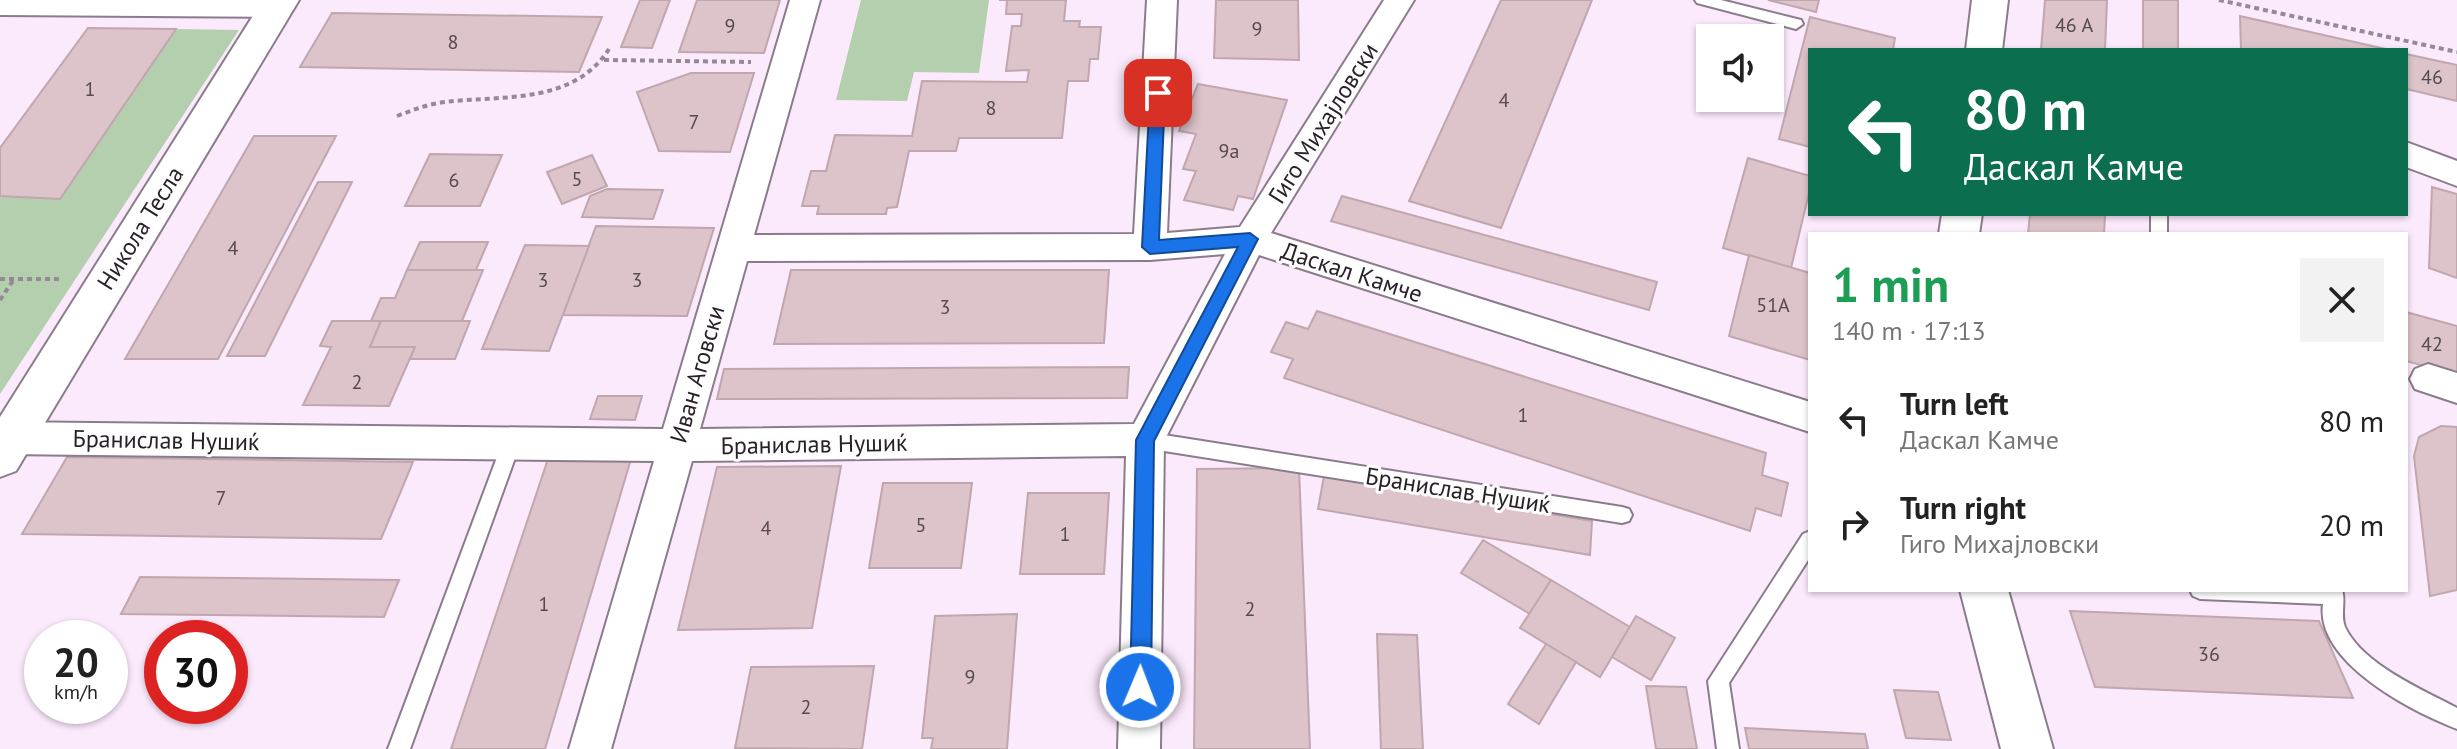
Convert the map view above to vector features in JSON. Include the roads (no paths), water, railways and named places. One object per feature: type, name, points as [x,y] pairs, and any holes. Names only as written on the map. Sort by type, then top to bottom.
[{"type":"street","name":"Иван Аговски","points":[[590,749],[805,0]]},
{"type":"street","points":[[1150,247],[1162,0]]},
{"type":"street","name":"Гиго Михајловски","points":[[1139,749],[1145,440],[1250,239],[1399,0]]},
{"type":"street","points":[[1984,48],[1990,0]]},
{"type":"street","points":[[0,5],[279,3]]},
{"type":"street","name":"Никола Тесла","points":[[4,444],[279,3]]},
{"type":"street","points":[[2408,155],[2457,174]]},
{"type":"street","name":"Даскал Камче","points":[[734,248],[1150,247],[1250,239],[1808,416]]},
{"type":"street","name":"Бранислав Нушиќ","points":[[4,444],[676,445],[1145,440]]},
{"type":"street","points":[[1985,592],[2027,749]]},
{"type":"lane","points":[[1702,0],[1796,24]]},
{"type":"lane","name":"Бранислав Нушиќ","points":[[1145,440],[1622,515]]},
{"type":"lane","points":[[399,749],[511,444]]},
{"type":"lane","points":[[1728,749],[1718,681],[1808,543]]},
{"type":"lane","points":[[2291,592],[2337,593],[2331,604],[2332,620],[2352,654],[2373,671],[2457,719]]}]
